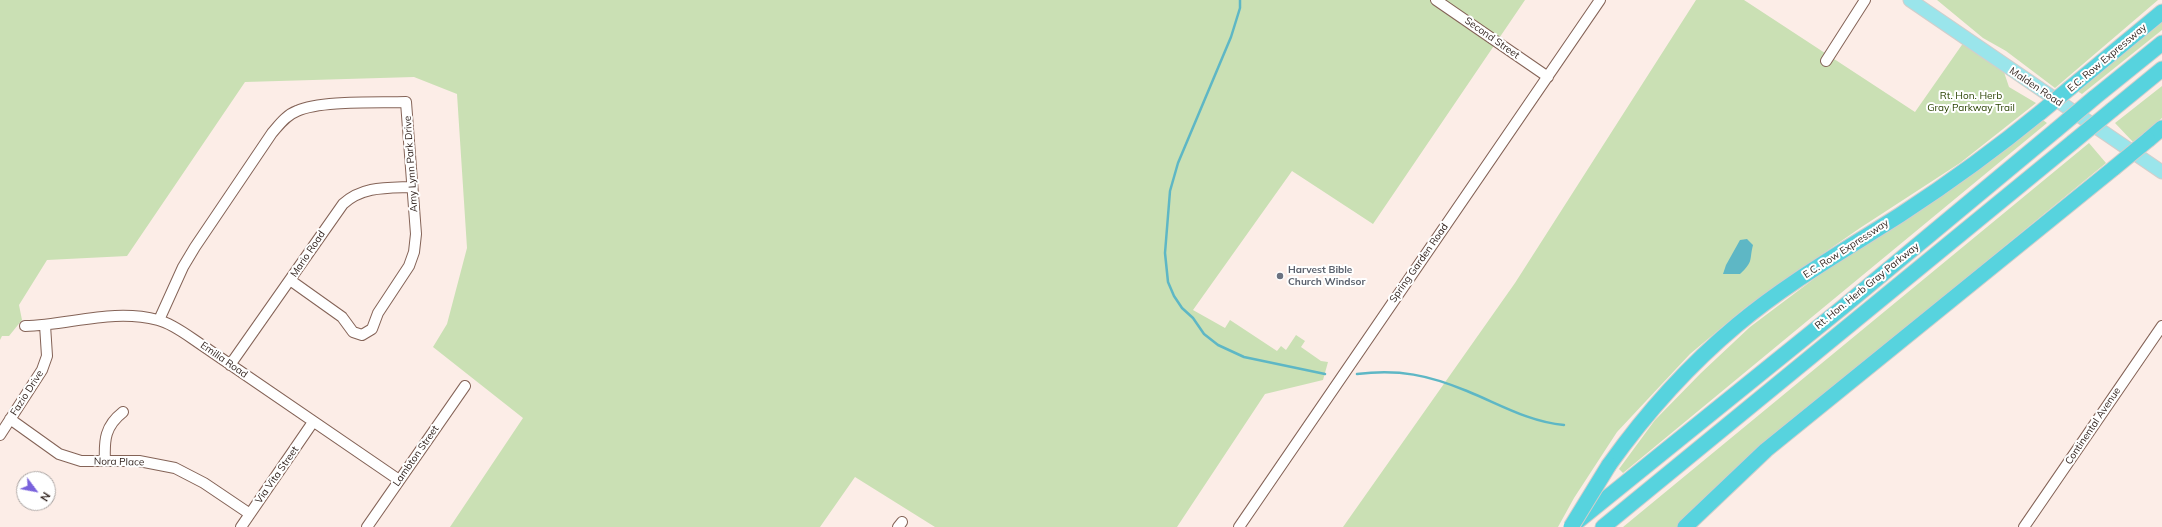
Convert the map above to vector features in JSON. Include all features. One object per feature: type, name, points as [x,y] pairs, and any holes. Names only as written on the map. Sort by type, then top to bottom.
[{"type":"highway","name":"E.C. Row Expressway","points":[[1571,527],[1609,465],[1668,391],[1702,356],[1737,325],[1796,282],[1969,169],[2041,112],[2162,12]]},
{"type":"highway","name":"Rt. Hon. Herb Gray Parkway","points":[[1571,527],[1843,307],[2162,43]]},
{"type":"highway","name":"Rt. Hon. Herb Gray Parkway","points":[[1603,527],[2162,69]]},
{"type":"highway","points":[[1686,527],[1766,450],[2162,128]]},
{"type":"main road","name":"Malden Road","points":[[1910,0],[2162,172]]},
{"type":"street","name":"Second Street","points":[[1436,0],[1548,77]]},
{"type":"street","name":"Spring Garden Road","points":[[1239,527],[1600,0]]},
{"type":"street","points":[[1826,60],[1865,0]]},
{"type":"street","name":"Amy Lynn Park Drive","points":[[160,320],[183,267],[195,247],[272,133],[284,119],[296,111],[326,106],[406,102],[416,234],[412,259],[378,313],[370,332],[362,335],[353,332],[342,317],[290,280]]},
{"type":"street","name":"Mario Road","points":[[230,364],[334,215],[350,197],[374,189],[412,187]]},
{"type":"street","name":"Emilia Road","points":[[25,326],[46,325],[120,314],[160,320],[183,332],[399,480]]},
{"type":"street","name":"Fazio Drive","points":[[0,435],[45,363],[47,350],[46,325]]},
{"type":"street","name":"Continental Avenue","points":[[2024,527],[2162,326]]},
{"type":"street","name":"Lambton Street","points":[[367,527],[465,386]]},
{"type":"street","points":[[105,461],[105,434],[112,422],[122,412]]},
{"type":"street","name":"Nora Place","points":[[10,419],[59,454],[80,461],[140,461],[175,468],[204,483],[250,514]]},
{"type":"street","name":"Via Vita Street","points":[[241,527],[313,422]]},
{"type":"green space","points":[[0,0],[1525,0],[1373,224],[1292,171],[1193,310],[1225,328],[1230,320],[1277,351],[1281,346],[1286,350],[1296,335],[1305,341],[1301,347],[1321,361],[1328,362],[1323,380],[1265,394],[1177,527],[935,527],[855,477],[820,527],[450,527],[523,418],[433,347],[447,324],[467,248],[457,94],[414,77],[245,82],[127,256],[47,260],[19,305],[22,320],[9,336],[2,336],[0,340]]},
{"type":"green space","name":"Rt. Hon. Herb Gray Parkway Trail","points":[[1696,0],[1744,0],[1915,112],[1966,39],[2001,63],[2009,87],[2036,103],[1960,163],[1860,228],[1746,307],[1690,354],[1617,432],[1574,498],[1558,527],[1343,527],[1515,283]]},
{"type":"green space","points":[[1937,0],[2158,0],[2055,88],[2006,51],[1983,38]]},
{"type":"green space","points":[[2162,21],[2162,30],[2082,94],[2077,91]]},
{"type":"green space","points":[[2162,86],[2162,118],[2133,142],[2115,123]]},
{"type":"green space","points":[[2040,118],[2047,123],[1623,473],[1619,469],[1655,420],[1701,373],[1750,327],[1835,263]]},
{"type":"green space","points":[[2089,143],[2106,163],[1742,462],[1680,527],[1623,527]]},
{"type":"water","points":[[1747,239],[1753,245],[1750,260],[1747,266],[1740,274],[1723,274],[1726,265],[1740,240]]},
{"type":"waterway","points":[[1240,0],[1240,8],[1231,37],[1178,163],[1170,191],[1165,253],[1168,282],[1174,296],[1182,308],[1193,318],[1204,334],[1218,345],[1244,357],[1325,374]]},
{"type":"waterway","points":[[1357,374],[1387,372],[1426,377],[1453,385],[1514,412],[1539,420],[1564,425]]},
{"type":"place","name":"Harvest Bible Church Windsor","points":[[1280,276]]}]
